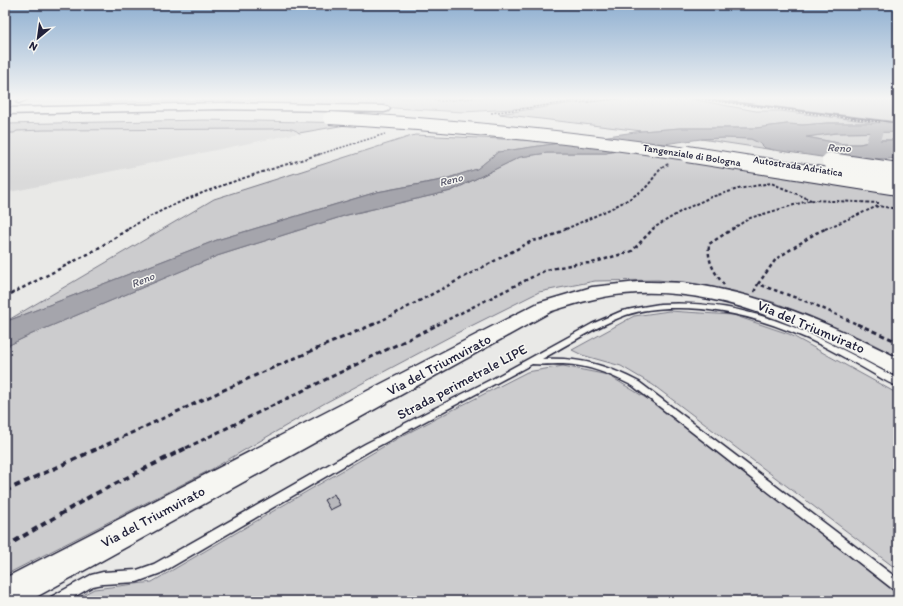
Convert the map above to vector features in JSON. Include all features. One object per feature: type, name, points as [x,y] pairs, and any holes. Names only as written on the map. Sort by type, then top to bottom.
[{"type":"highway","name":"Tangenziale di Bologna","points":[[455,126],[564,137],[660,150],[898,187]]},
{"type":"highway","name":"Autostrada Adriatica","points":[[503,126],[581,134],[677,147],[898,181]]},
{"type":"highway","name":"Autostrada Adriatica","points":[[547,126],[584,130],[898,175]]},
{"type":"highway","points":[[817,159],[898,171]]},
{"type":"street","name":"Via del Triumvirato","points":[[5,596],[545,307],[584,294],[624,288],[667,288],[743,298],[810,324],[898,367]]},
{"type":"lane","name":"Strada perimetrale LIPE","points":[[55,601],[91,581],[103,578],[136,576],[157,569],[369,447],[594,327],[624,313],[658,307],[697,306],[742,313],[794,330],[898,384]]},
{"type":"lane","points":[[530,362],[562,360],[580,362],[602,367],[636,384],[898,586]]},
{"type":"path","points":[[5,297],[92,252],[146,218],[174,204],[267,171],[390,132]]},
{"type":"path","points":[[5,491],[254,376],[389,317],[492,260],[532,241],[548,238],[601,213],[644,189],[663,166],[670,164]]},
{"type":"path","points":[[5,547],[91,496],[219,431],[357,366],[546,270],[575,264],[592,263],[632,251],[651,230],[685,209],[710,197],[738,189],[771,183],[811,200]]},
{"type":"path","points":[[878,203],[811,200],[750,218],[709,244],[708,253],[711,267],[743,298],[758,284],[776,259],[816,233],[878,206],[898,209]]},
{"type":"path","points":[[758,284],[813,304],[898,342]]},
{"type":"shaded area","points":[[5,126],[338,126],[299,133],[293,129],[286,128],[45,130],[5,133]]},
{"type":"shaded area","points":[[602,126],[769,126],[756,128],[680,128],[642,131]]},
{"type":"shaded area","points":[[292,129],[299,133],[5,193],[5,133],[45,130]]},
{"type":"shaded area","points":[[898,132],[898,140],[878,140],[859,144],[844,144],[806,137],[836,133]]},
{"type":"shaded area","points":[[415,135],[567,142],[498,152],[477,169],[442,180],[377,192],[217,240],[5,322],[214,199]]},
{"type":"shaded area","points":[[701,139],[751,139],[774,150]]},
{"type":"shaded area","points":[[626,149],[898,191],[898,357],[869,342],[810,316],[773,302],[734,291],[695,284],[658,280],[595,281],[539,292],[455,334],[325,403],[212,469],[5,575],[5,347],[32,334],[217,256],[347,215],[451,191],[520,157],[547,153],[606,153]]},
{"type":"shaded area","points":[[669,311],[733,315],[789,334],[898,394],[898,570],[653,385],[621,366],[582,355],[572,350],[634,316]]},
{"type":"shaded area","points":[[563,366],[608,375],[654,403],[898,594],[898,601],[72,601],[94,589],[152,582],[400,437],[527,372]]},
{"type":"water","points":[[769,126],[898,126],[898,132],[836,133],[806,137],[844,144],[860,144],[878,140],[898,140],[898,158],[857,158],[842,160],[765,148],[761,144],[751,139],[725,138],[701,139],[606,153],[547,153],[520,157],[451,191],[347,215],[217,256],[32,334],[5,347],[5,322],[217,240],[377,192],[442,180],[477,169],[498,152],[642,131],[680,128],[756,128]]},
{"type":"building","points":[[334,494],[340,505],[330,510],[324,500]]},
{"type":"waterway","name":"Reno","points":[[849,149],[871,150],[877,127],[898,128]]}]
